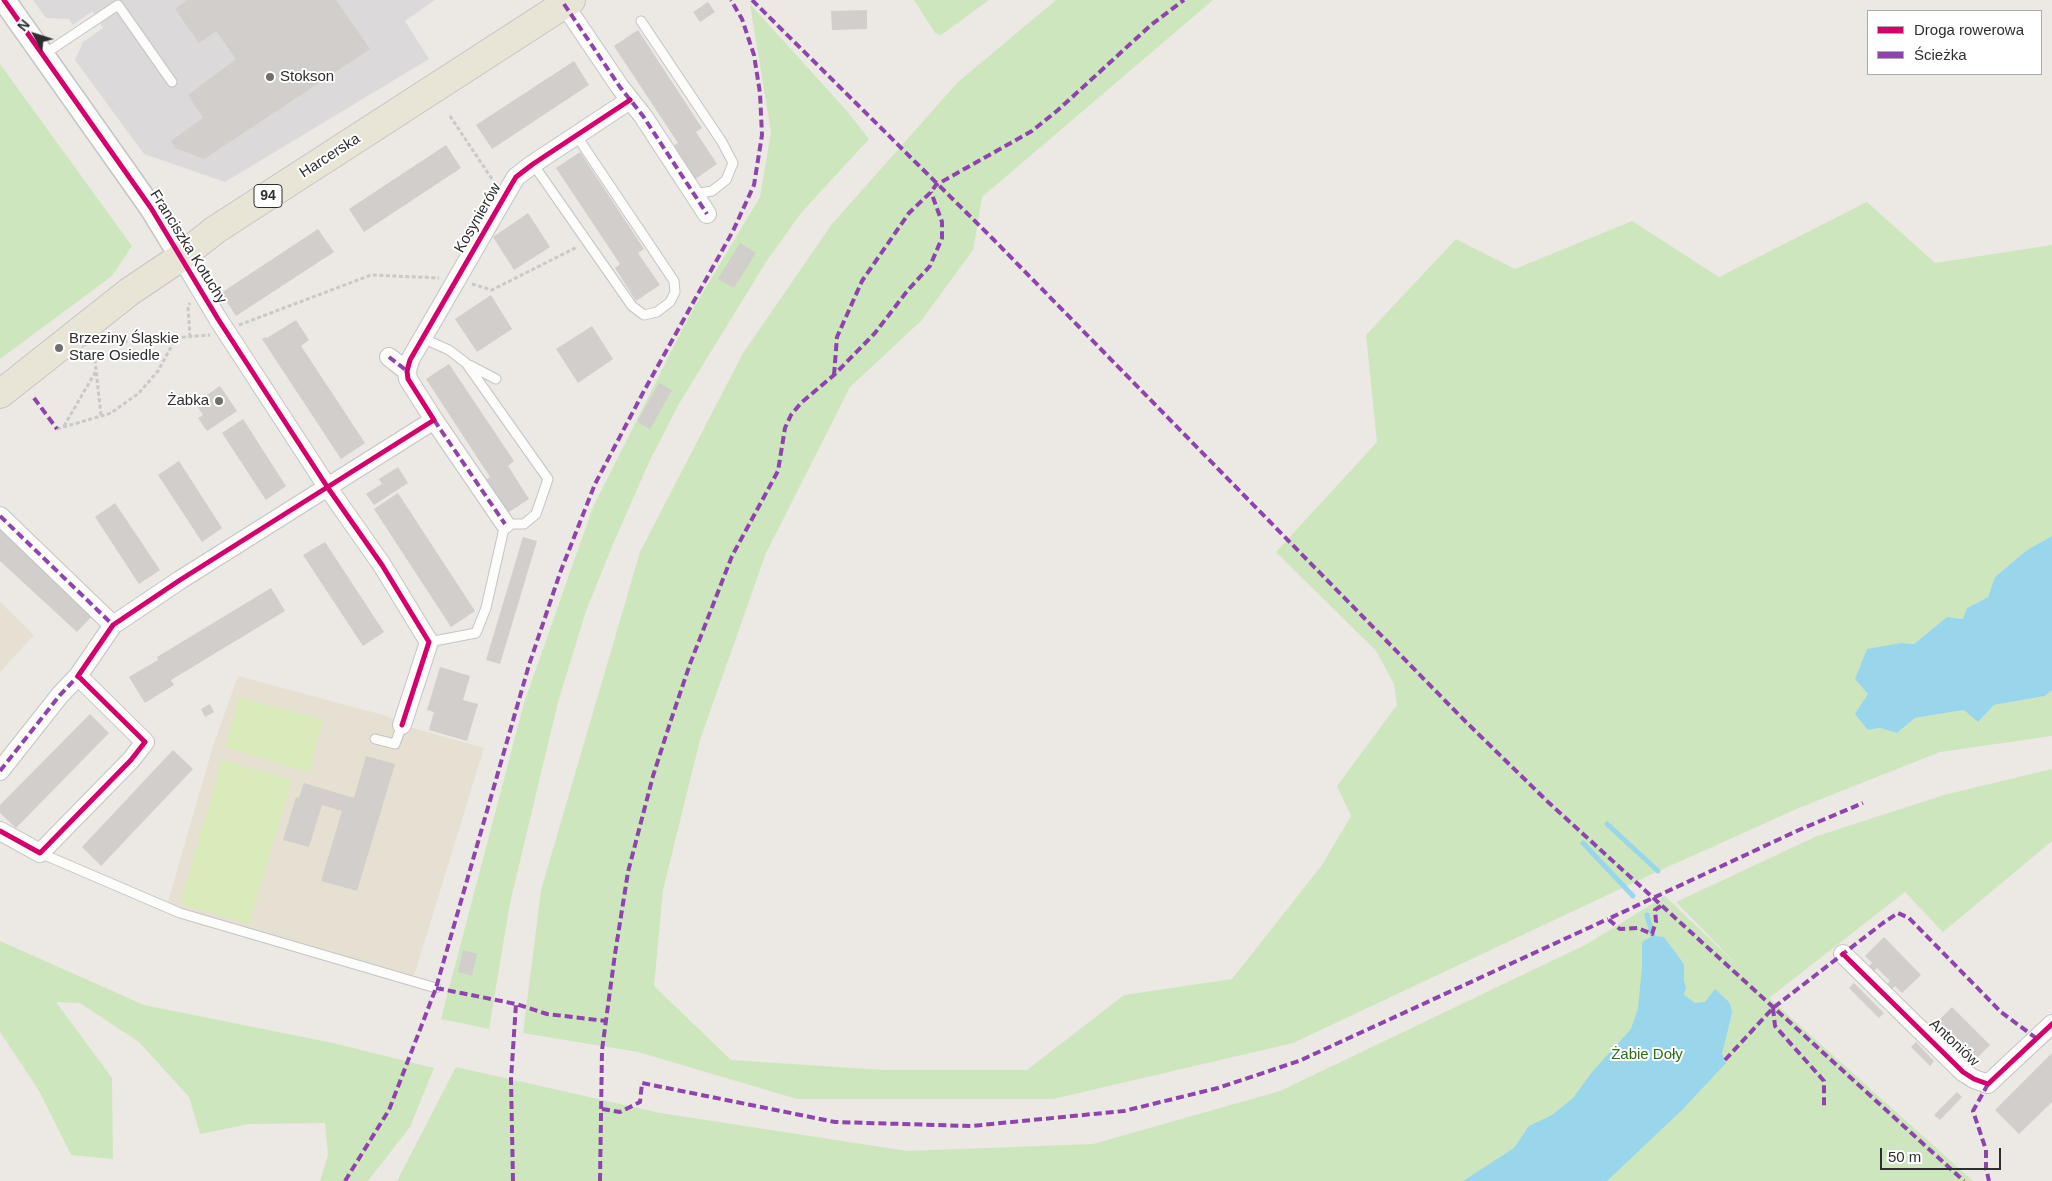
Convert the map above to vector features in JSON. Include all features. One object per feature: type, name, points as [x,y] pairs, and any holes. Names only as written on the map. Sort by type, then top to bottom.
[{"type":"main road","name":"Harcerska","points":[[0,394],[129,292],[181,257],[227,222],[568,2]]},
{"type":"street","name":"Franciszka Kotuchy","points":[[4,0],[151,208],[226,330],[328,488],[382,566],[429,642]]},
{"type":"street","points":[[568,2],[582,29],[643,116],[707,214]]},
{"type":"street","name":"Kosynierów","points":[[422,338],[516,177],[630,100]]},
{"type":"street","points":[[422,338],[410,360],[407,371],[408,379],[505,524]]},
{"type":"street","points":[[389,358],[407,371]]},
{"type":"street","points":[[0,771],[78,676],[113,625],[180,580],[434,420]]},
{"type":"street","points":[[0,516],[113,625]]},
{"type":"street","points":[[402,725],[429,642]]},
{"type":"street","points":[[0,831],[40,854],[131,760],[145,742],[78,676]]},
{"type":"street","name":"Antoniów","points":[[1843,954],[1974,1080],[1988,1084],[2052,1024]]},
{"type":"lane","points":[[43,56],[118,5],[172,82]]},
{"type":"lane","points":[[641,21],[722,142],[733,164],[726,180],[712,191],[695,194]]},
{"type":"lane","points":[[533,164],[632,306],[644,315],[657,312],[670,302],[675,292],[674,281],[576,136]]},
{"type":"lane","points":[[422,338],[449,350],[466,363],[496,379]]},
{"type":"lane","points":[[429,642],[476,633],[486,608],[505,524],[524,524],[536,514],[548,479],[466,363]]},
{"type":"lane","points":[[375,739],[395,744],[402,725]]},
{"type":"lane","points":[[40,854],[180,913],[436,988]]},
{"type":"path","points":[[450,116],[504,198]]},
{"type":"path","points":[[112,337],[120,342],[217,334],[371,275],[457,279],[492,290],[587,242]]},
{"type":"path","points":[[190,337],[188,306],[194,300]]},
{"type":"path","points":[[57,429],[111,413],[139,393],[158,371],[176,338]]},
{"type":"path","points":[[90,355],[95,360],[101,416]]},
{"type":"path","points":[[64,427],[96,371]]},
{"type":"shaded area","points":[[33,0],[435,0],[405,21],[429,59],[225,182],[144,154],[75,60],[83,42],[103,28],[92,11],[73,25],[69,19],[46,18]]},
{"type":"shaded area","points":[[0,602],[34,635],[0,672]]},
{"type":"shaded area","points":[[238,676],[387,716],[402,725],[484,748],[414,976],[173,907],[168,902],[213,746]]},
{"type":"green space","points":[[914,0],[989,0],[941,35],[935,33]]},
{"type":"green space","points":[[1056,0],[1213,0],[982,197],[973,250],[921,321],[850,387],[766,553],[700,740],[663,890],[654,986],[731,1060],[884,1070],[1027,1070],[1124,995],[1232,979],[1322,865],[1351,816],[1337,786],[1397,705],[1394,684],[1376,651],[1276,552],[1377,442],[1366,335],[1456,239],[1515,269],[1632,221],[1719,277],[1867,202],[1935,263],[2052,245],[2052,536],[2027,550],[1995,577],[1988,597],[1967,608],[1964,619],[1947,617],[1914,644],[1901,643],[1868,694],[1868,730],[1880,728],[1897,733],[1915,718],[1964,710],[1979,721],[1994,705],[2045,696],[2052,690],[2052,736],[1940,752],[1801,807],[1652,874],[1293,1043],[1053,1099],[797,1099],[638,1052],[523,1033],[541,890],[640,552],[743,353],[832,224],[958,82]]},
{"type":"green space","points":[[750,4],[847,111],[869,139],[801,213],[766,262],[680,402],[650,460],[586,611],[558,702],[510,903],[489,1029],[441,1019],[524,703],[593,507],[690,314],[760,197],[771,132]]},
{"type":"green space","points":[[0,64],[132,246],[112,276],[0,359]]},
{"type":"green space","points":[[239,697],[323,720],[309,772],[225,747]]},
{"type":"green space","points":[[222,760],[292,780],[249,924],[180,904]]},
{"type":"green space","name":"Żabie Doły","points":[[2052,769],[2052,841],[1943,932],[1905,892],[1769,998],[1973,1181],[397,1181],[456,1067],[660,1113],[907,1151],[1093,1144],[1280,1091],[1587,944],[1665,896],[1739,967],[1676,902],[1817,836],[1944,795]]},
{"type":"green space","points":[[0,941],[144,1005],[333,1043],[434,1068],[410,1127],[368,1181],[320,1181],[328,1155],[325,1123],[249,1124],[200,1134],[189,1097],[139,1042],[80,1003],[56,1002],[112,1078],[113,1159],[71,1155],[38,1089],[0,1032]]},
{"type":"water","points":[[2052,536],[2052,690],[2045,696],[1994,705],[1978,722],[1964,710],[1915,718],[1897,733],[1880,728],[1868,730],[1855,714],[1868,694],[1855,679],[1867,649],[1901,643],[1914,644],[1947,617],[1963,619],[1967,608],[1988,597],[1995,577],[2027,550]]},
{"type":"water","points":[[1653,936],[1664,937],[1684,964],[1686,987],[1684,995],[1695,1003],[1705,1002],[1715,989],[1730,1003],[1732,1013],[1722,1054],[1726,1063],[1683,1109],[1607,1181],[1463,1181],[1514,1148],[1529,1126],[1552,1115],[1573,1098],[1592,1072],[1631,1029],[1638,1008],[1642,945],[1643,941]]},
{"type":"building","name":"Stokson","points":[[187,0],[336,0],[370,49],[204,159],[175,148],[171,141],[203,118],[188,95],[236,59],[216,31],[199,43],[175,9]]},
{"type":"building","points":[[708,2],[715,12],[700,22],[693,12]]},
{"type":"building","points":[[867,10],[867,29],[832,30],[831,11]]},
{"type":"building","points":[[638,30],[702,128],[696,132],[717,164],[694,180],[672,147],[678,143],[614,46]]},
{"type":"building","points":[[574,61],[589,85],[492,149],[476,125]]},
{"type":"building","points":[[446,145],[461,168],[364,232],[349,209]]},
{"type":"building","points":[[580,152],[644,249],[638,253],[660,285],[636,301],[615,268],[620,264],[556,168]]},
{"type":"building","points":[[528,213],[550,247],[514,270],[493,237]]},
{"type":"building","points":[[318,229],[334,252],[236,316],[221,293]]},
{"type":"building","points":[[740,243],[756,253],[734,288],[718,279]]},
{"type":"building","points":[[491,295],[512,329],[477,352],[455,319]]},
{"type":"building","points":[[296,320],[309,340],[301,346],[365,443],[341,459],[262,339],[267,338]]},
{"type":"building","points":[[592,326],[613,359],[578,383],[556,349]]},
{"type":"building","points":[[449,364],[514,461],[508,466],[529,499],[506,514],[484,481],[490,477],[426,379]]},
{"type":"building","points":[[659,383],[672,390],[650,429],[637,422]]},
{"type":"building","points":[[220,386],[237,411],[207,431],[198,418],[203,415],[195,403]]},
{"type":"building","points":[[243,419],[286,486],[266,500],[222,433]]},
{"type":"building","points":[[179,461],[222,528],[202,542],[158,475]]},
{"type":"building","points":[[398,467],[408,483],[374,505],[366,494],[382,484],[379,479]]},
{"type":"building","points":[[398,493],[475,611],[451,627],[374,509]]},
{"type":"building","points":[[115,503],[160,570],[139,584],[95,517]]},
{"type":"building","points":[[0,526],[94,614],[77,632],[0,561]]},
{"type":"building","points":[[523,537],[537,541],[500,664],[486,660]]},
{"type":"building","points":[[325,542],[384,632],[363,646],[303,555]]},
{"type":"building","points":[[271,588],[285,611],[171,680],[174,685],[145,703],[129,677],[158,660],[157,657]]},
{"type":"building","points":[[440,667],[470,676],[463,700],[478,704],[467,741],[429,730],[434,712],[427,710]]},
{"type":"building","points":[[210,704],[214,712],[205,717],[201,709]]},
{"type":"building","points":[[90,714],[109,733],[16,828],[0,813],[0,805]]},
{"type":"building","points":[[173,750],[193,769],[101,866],[82,847]]},
{"type":"building","points":[[366,756],[395,764],[357,891],[321,881],[342,811],[322,805],[309,847],[283,840],[296,797],[299,798],[304,783],[354,798]]},
{"type":"building","points":[[1884,937],[1921,975],[1902,993],[1895,986],[1892,989],[1887,984],[1890,981],[1877,968],[1874,971],[1869,966],[1872,963],[1865,956]]},
{"type":"building","points":[[463,950],[477,954],[472,976],[458,972]]},
{"type":"building","points":[[1854,983],[1884,1013],[1879,1018],[1849,988]]},
{"type":"building","points":[[1952,1007],[1990,1045],[1971,1064],[1964,1057],[1961,1060],[1956,1054],[1959,1051],[1946,1038],[1943,1041],[1937,1036],[1940,1033],[1933,1026]]},
{"type":"building","points":[[1916,1042],[1934,1061],[1930,1066],[1911,1047]]},
{"type":"building","points":[[2052,1053],[2052,1102],[2019,1134],[1995,1110]]},
{"type":"building","points":[[1957,1092],[1962,1097],[1940,1120],[1934,1115]]},
{"type":"waterway","points":[[1607,824],[1658,871]]},
{"type":"waterway","points":[[1583,843],[1633,896]]},
{"type":"waterway","points":[[1647,915],[1653,936]]},
{"type":"marked path","points":[[345,1181],[389,1110],[436,988],[529,665],[560,573],[595,484],[645,389],[733,231],[754,185],[762,135],[760,93],[754,55],[742,19],[731,0]]},
{"type":"marked path","points":[[752,0],[993,239],[1466,722],[1548,802],[1964,1181]]},
{"type":"marked path","points":[[834,375],[837,337],[862,281],[909,213],[936,185],[1032,131],[1058,110],[1151,25],[1184,0]]},
{"type":"marked path","points":[[564,4],[620,87],[643,116],[707,214]]},
{"type":"marked path","points":[[600,1181],[602,1050],[615,954],[628,872],[653,776],[671,720],[690,664],[732,556],[778,471],[785,428],[791,415],[801,403],[834,375],[875,333],[908,290],[930,266],[942,238],[942,222],[931,192]]},
{"type":"marked path","points":[[389,357],[407,371]]},
{"type":"marked path","points":[[34,398],[57,429]]},
{"type":"marked path","points":[[434,420],[505,524]]},
{"type":"marked path","points":[[0,516],[113,625]]},
{"type":"marked path","points":[[0,771],[60,695],[78,676]]},
{"type":"marked path","points":[[1661,906],[1655,910],[1656,922],[1652,934],[1638,928],[1620,929],[1608,919],[1799,830],[1863,803]]},
{"type":"marked path","points":[[1725,1060],[1773,1008],[1898,913],[1909,918],[2001,1012],[2036,1038]]},
{"type":"marked path","points":[[602,1109],[620,1112],[640,1102],[642,1083],[835,1122],[971,1126],[1124,1111],[1218,1088],[1299,1061],[1608,919]]},
{"type":"marked path","points":[[436,988],[516,1004],[547,1014],[606,1021]]},
{"type":"marked path","points":[[513,1181],[511,1079],[516,1004]]},
{"type":"marked path","points":[[1773,1008],[1775,1026],[1824,1081],[1824,1108]]},
{"type":"marked path","points":[[1988,1084],[1973,1111],[1986,1150],[1986,1168],[1989,1181]]},
{"type":"cycle path","points":[[4,0],[151,208],[218,319],[328,488],[382,565],[429,642],[402,725]]},
{"type":"cycle path","points":[[0,831],[40,853],[131,760],[145,742],[78,676],[113,625],[180,580],[434,420],[408,379],[407,371],[410,360],[516,177],[630,100]]},
{"type":"cycle path","points":[[1843,954],[1963,1072],[1974,1079],[1988,1084],[2052,1024]]},
{"type":"place","name":"Stokson","points":[[270,77]]},
{"type":"place","name":"Brzeziny Śląskie Stare Osiedle","points":[[59,348]]},
{"type":"place","name":"Żabka","points":[[219,401]]}]
